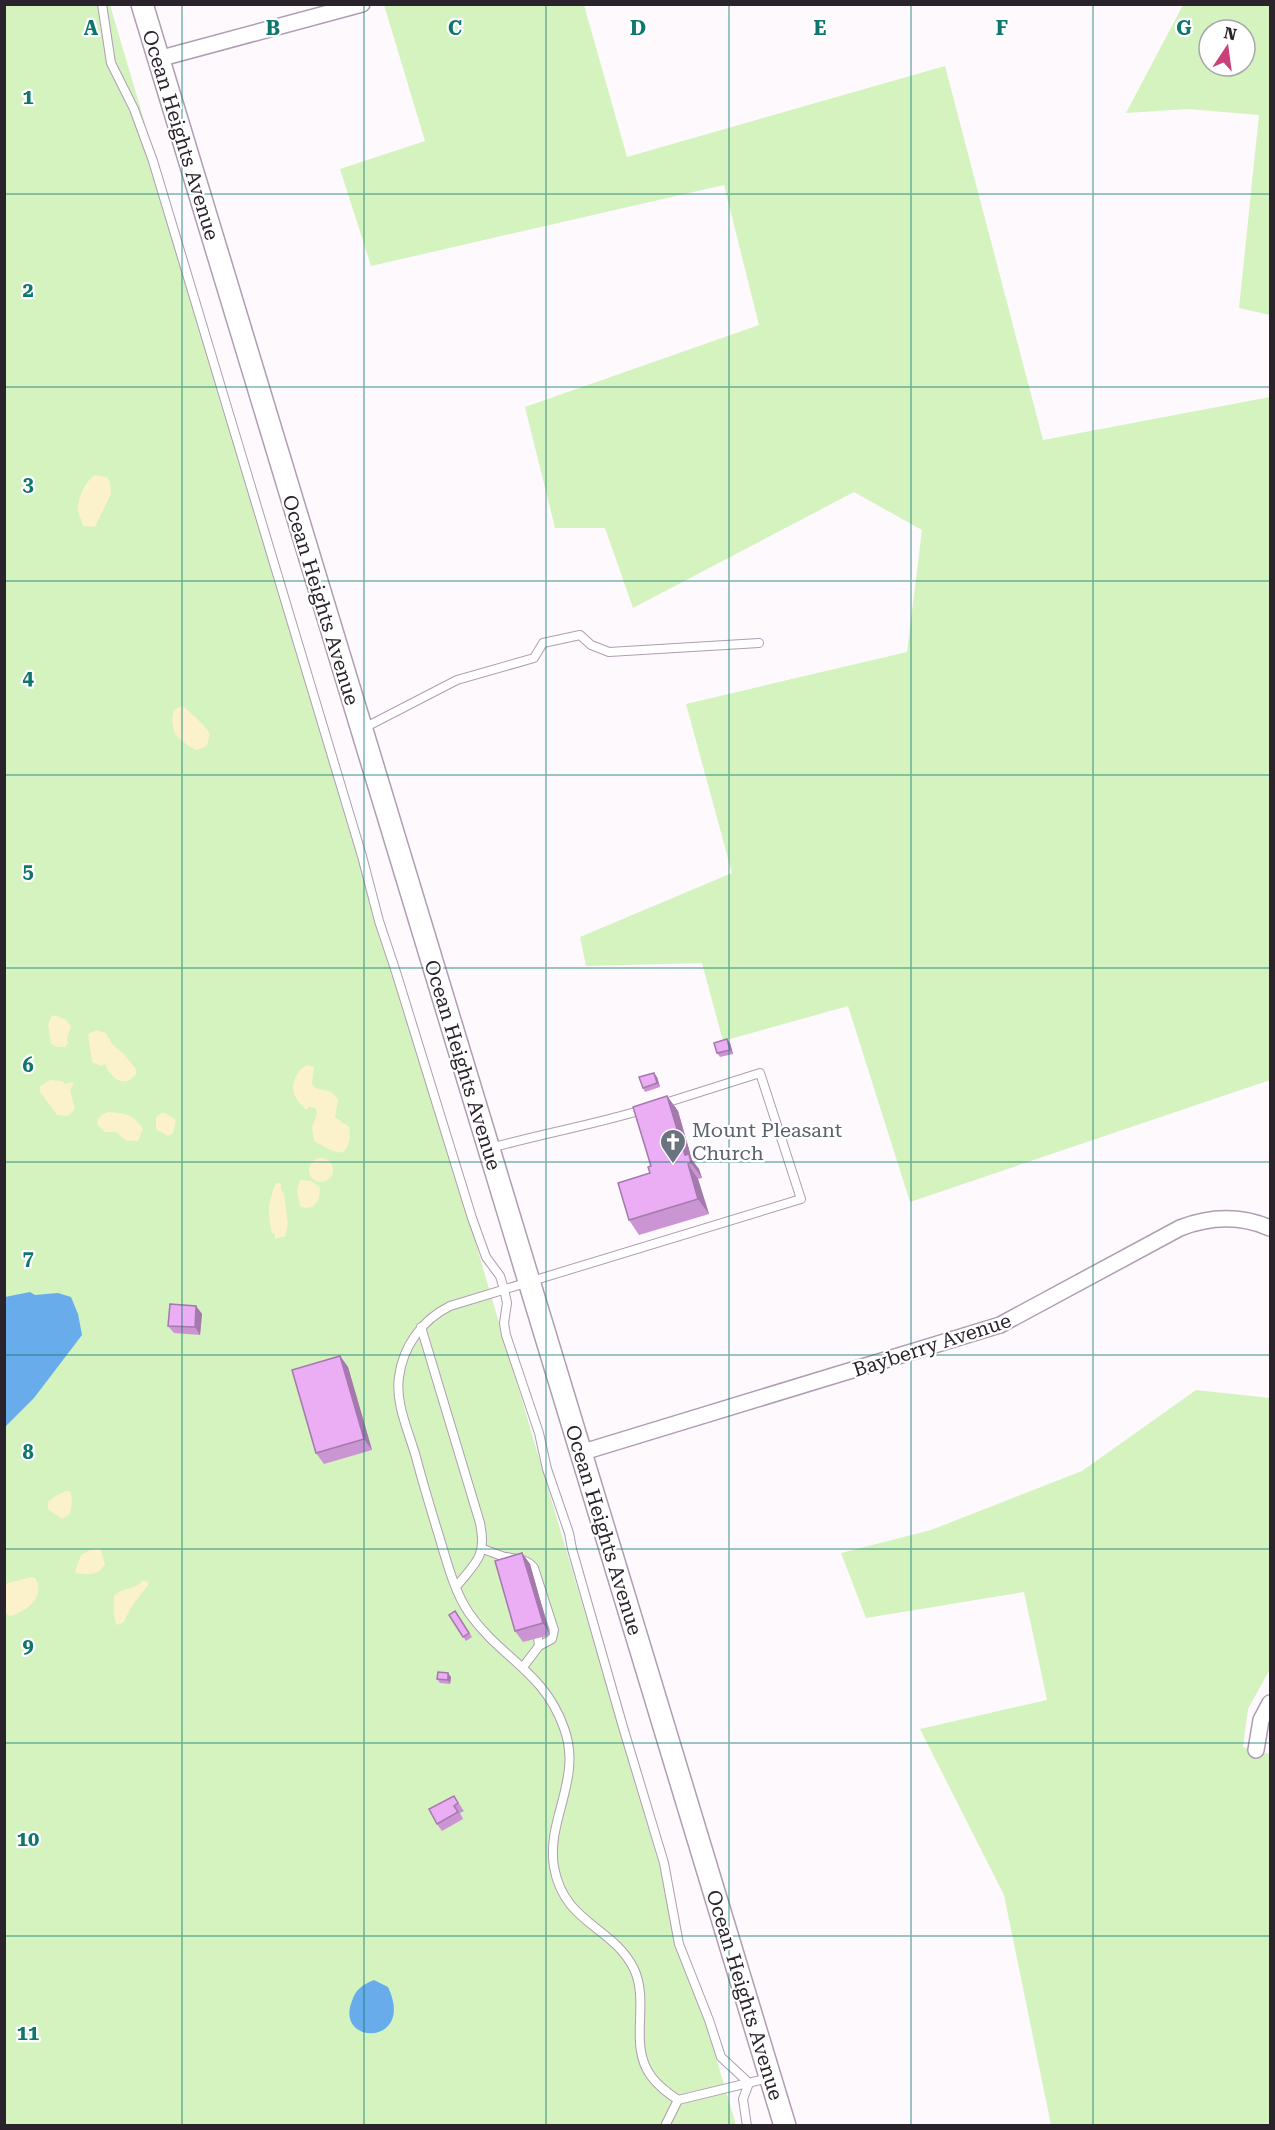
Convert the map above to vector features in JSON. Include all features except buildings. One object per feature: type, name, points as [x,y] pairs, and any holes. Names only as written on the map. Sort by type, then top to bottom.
[{"type":"main road","name":"Ocean Heights Avenue","points":[[142,4],[785,2126]]},
{"type":"street","points":[[158,60],[362,4]]},
{"type":"street","name":"Bayberry Avenue","points":[[580,1453],[1000,1325],[1180,1228],[1194,1223],[1228,1218],[1253,1221],[1270,1228]]},
{"type":"street","points":[[1256,1750],[1261,1720],[1270,1703]]},
{"type":"lane","points":[[102,4],[111,63],[134,109],[153,161],[362,856],[379,921],[472,1218],[486,1257],[500,1276],[504,1289],[507,1303],[504,1323],[506,1335],[569,1533],[622,1727],[664,1863],[679,1944],[721,2057],[749,2083]]},
{"type":"lane","points":[[361,730],[457,680],[534,658],[543,643],[580,635],[591,645],[609,652],[759,643]]},
{"type":"lane","points":[[488,1149],[524,1138],[596,1124],[760,1073],[801,1199],[450,1306],[421,1327],[413,1338],[401,1365],[398,1391],[401,1408],[429,1507],[456,1587],[467,1611],[478,1625],[523,1667],[548,1695],[564,1728],[569,1763],[568,1781],[553,1840],[557,1878],[563,1893],[576,1912],[615,1944],[629,1961],[637,1977],[640,1992],[640,2043],[643,2062],[658,2085],[678,2100]]},
{"type":"lane","points":[[421,1327],[480,1523],[483,1549],[456,1587]]},
{"type":"lane","points":[[483,1549],[523,1560],[531,1563],[534,1568],[554,1630],[552,1639],[538,1642],[523,1667]]},
{"type":"lane","points":[[506,1557],[518,1568]]},
{"type":"lane","points":[[665,2126],[678,2100],[770,2078]]},
{"type":"lane","points":[[747,2126],[742,2099],[749,2083]]},
{"type":"green space","points":[[5,5],[110,5],[736,2125],[5,2125]]},
{"type":"green space","points":[[384,5],[584,5],[627,157],[945,66],[1043,440],[1270,397],[1270,1080],[910,1202],[848,1006],[723,1041],[702,963],[586,966],[580,937],[732,873],[686,704],[907,652],[922,530],[854,492],[633,608],[605,528],[555,528],[525,407],[759,325],[724,185],[371,266],[340,169],[425,141]]},
{"type":"green space","points":[[1183,5],[1270,5],[1270,315],[1239,308],[1259,115],[1188,109],[1126,113]]},
{"type":"green space","points":[[1196,1390],[1270,1398],[1270,1669],[1248,1709],[1243,1747],[1270,1754],[1270,2125],[1051,2125],[1004,1895],[920,1729],[1047,1700],[1024,1592],[866,1618],[841,1553],[931,1530],[1082,1471]]},
{"type":"sand","points":[[95,475],[107,477],[111,494],[95,527],[83,526],[78,511],[79,501],[85,485]]},
{"type":"sand","points":[[181,706],[210,734],[207,745],[204,747],[196,750],[176,734],[172,717],[174,710]]},
{"type":"sand","points":[[52,1015],[65,1019],[71,1026],[65,1047],[51,1044],[48,1025]]},
{"type":"sand","points":[[97,1030],[106,1033],[112,1044],[136,1069],[136,1074],[131,1079],[118,1080],[105,1064],[101,1066],[92,1062],[88,1034]]},
{"type":"sand","points":[[307,1065],[314,1067],[312,1084],[334,1095],[338,1100],[335,1117],[349,1127],[349,1142],[342,1153],[330,1150],[314,1141],[312,1128],[317,1113],[315,1108],[309,1107],[306,1110],[294,1094],[295,1079]]},
{"type":"sand","points":[[50,1080],[74,1084],[70,1090],[75,1109],[68,1116],[57,1115],[40,1092],[40,1086]]},
{"type":"sand","points":[[109,1112],[125,1114],[136,1120],[143,1129],[138,1141],[127,1141],[116,1132],[105,1132],[97,1124],[100,1116]]},
{"type":"sand","points":[[161,1113],[176,1120],[173,1133],[168,1136],[156,1129],[156,1117]]},
{"type":"sand","points":[[321,1158],[330,1161],[333,1170],[330,1179],[321,1182],[312,1179],[309,1170],[312,1161]]},
{"type":"sand","points":[[300,1180],[312,1181],[320,1188],[319,1199],[313,1207],[300,1206],[297,1190]]},
{"type":"sand","points":[[276,1183],[281,1183],[281,1190],[284,1193],[288,1224],[285,1236],[275,1239],[269,1213],[271,1195]]},
{"type":"sand","points":[[66,1491],[71,1492],[72,1502],[70,1514],[62,1519],[48,1509],[48,1502]]},
{"type":"sand","points":[[100,1548],[105,1564],[102,1568],[93,1574],[76,1573],[81,1555],[92,1549]]},
{"type":"sand","points":[[35,1578],[38,1584],[37,1597],[28,1607],[10,1616],[5,1612],[5,1584]]},
{"type":"sand","points":[[143,1580],[149,1583],[124,1622],[117,1625],[114,1615],[114,1596]]},
{"type":"water","points":[[30,1292],[35,1295],[58,1293],[71,1297],[78,1314],[82,1335],[34,1398],[5,1427],[5,1297]]},
{"type":"water","points":[[374,1980],[388,1987],[394,2006],[392,2020],[384,2029],[374,2033],[363,2032],[354,2026],[350,2016],[352,2001],[360,1988]]},
{"type":"place","name":"Mount Pleasant Church","points":[[673,1165]]}]
